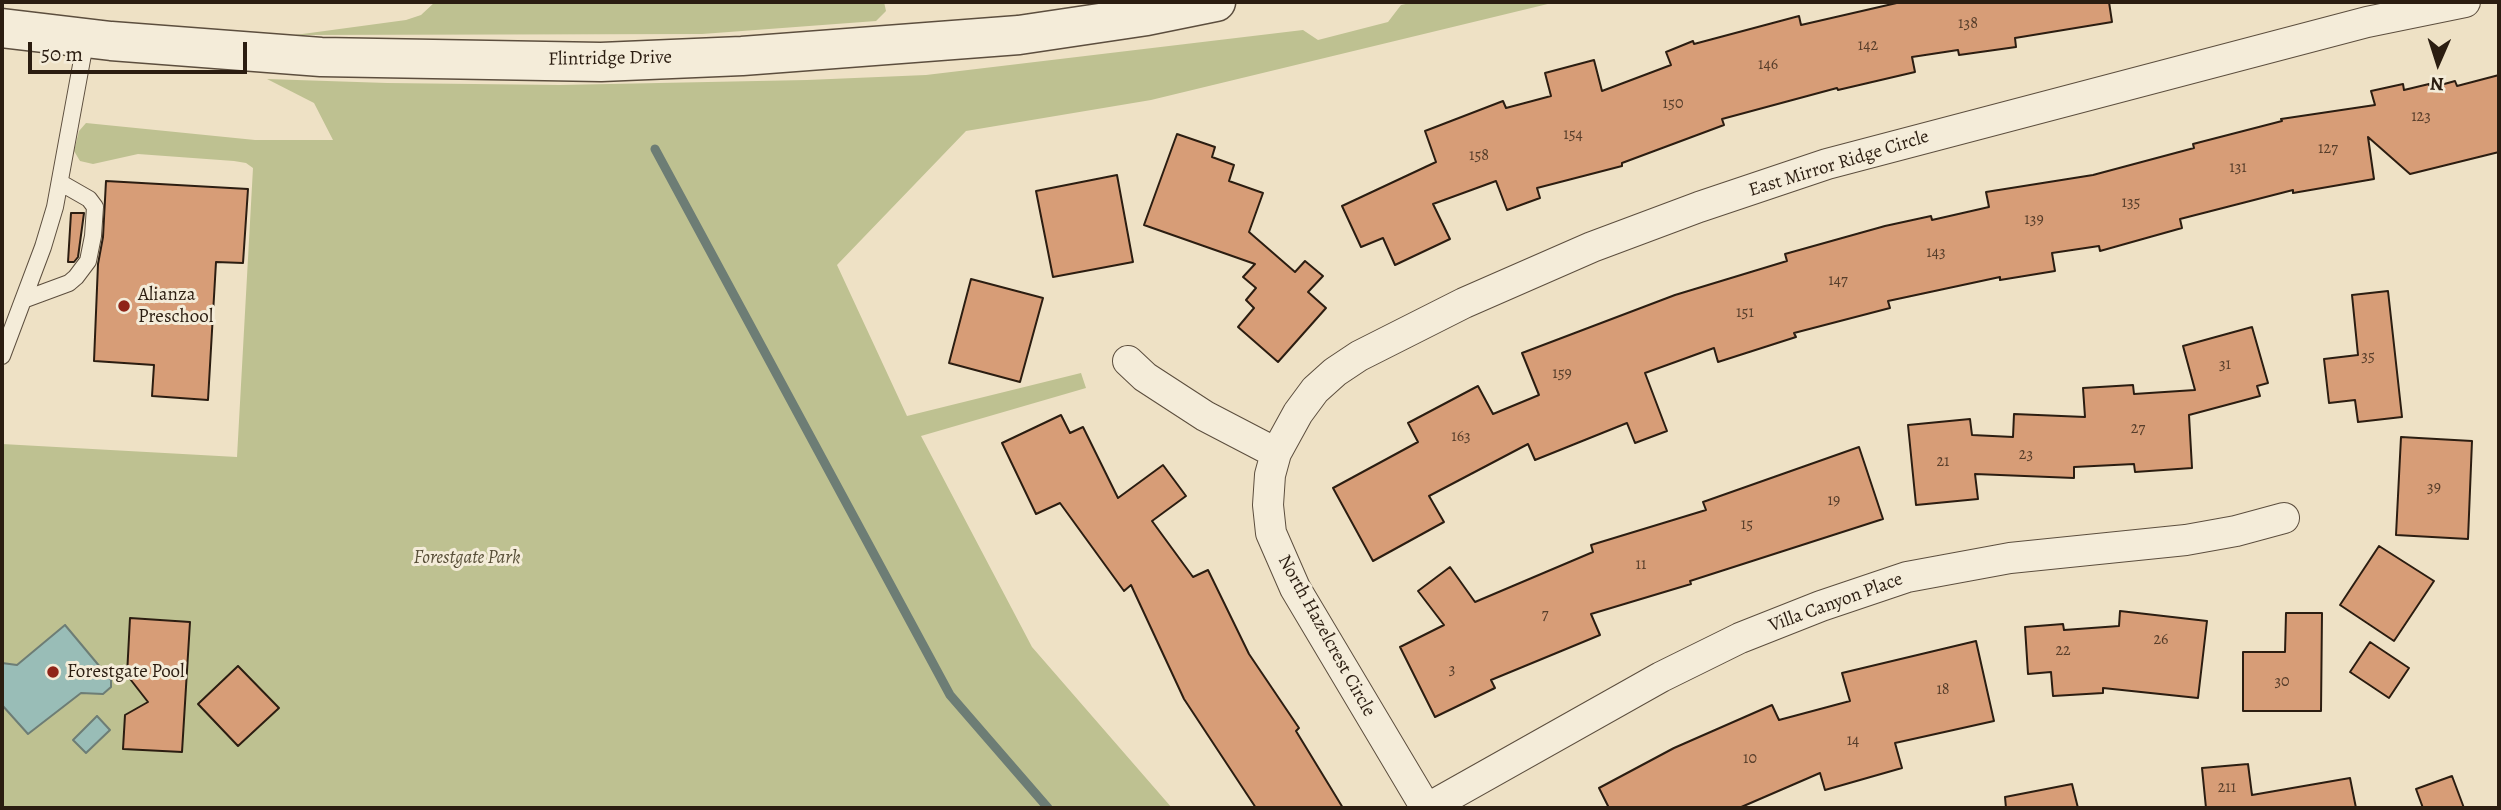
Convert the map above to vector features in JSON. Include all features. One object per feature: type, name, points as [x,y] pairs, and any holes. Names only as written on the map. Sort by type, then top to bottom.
[{"type":"street","name":"Flintridge Drive","points":[[2,28],[86,38],[321,57],[601,62],[769,54],[1019,35],[1147,16],[1216,2]]},
{"type":"street","name":"East Mirror Ridge Circle","points":[[1276,453],[1298,413],[1315,390],[1359,356],[1464,303],[1604,243],[1699,207],[1839,161],[2367,22],[2465,2]]},
{"type":"street","points":[[1128,361],[1145,377],[1194,410],[1276,453]]},
{"type":"street","name":"North Hazelcrest Circle","points":[[1276,453],[1270,475],[1268,505],[1271,533],[1282,562],[1427,808]]},
{"type":"street","name":"Villa Canyon Place","points":[[1427,808],[1661,677],[1740,638],[1907,576],[2010,558],[2186,540],[2236,531],[2284,518]]},
{"type":"lane","points":[[2,356],[49,229],[61,183],[86,38]]},
{"type":"lane","points":[[23,300],[69,283],[84,269],[90,253],[94,206],[61,183]]},
{"type":"green space","points":[[435,2],[884,2],[886,11],[876,21],[702,34],[295,35],[406,20],[421,15]]},
{"type":"green space","name":"Forestgate Park","points":[[1415,2],[1556,2],[1151,100],[966,131],[837,265],[907,416],[1081,373],[1086,388],[921,436],[1032,647],[1172,808],[2,808],[2,444],[237,457],[253,168],[246,163],[234,161],[138,154],[93,164],[80,161],[74,151],[79,131],[86,123],[255,140],[333,140],[314,103],[267,79],[560,85],[926,75],[1303,30],[1318,40],[1388,22],[1401,5]]},
{"type":"water","name":"Forestgate Pool","points":[[65,625],[111,680],[111,687],[103,694],[81,693],[28,734],[2,705],[2,663],[17,665]]},
{"type":"water","points":[[97,716],[110,730],[86,753],[73,740]]},
{"type":"building","points":[[1901,2],[2109,2],[2112,22],[2015,38],[2016,47],[1959,55],[1958,50],[1912,57],[1915,72],[1838,90],[1837,88],[1722,119],[1724,125],[1622,163],[1622,166],[1537,188],[1540,198],[1507,210],[1496,181],[1433,204],[1450,239],[1395,265],[1383,238],[1361,247],[1342,206],[1436,162],[1425,131],[1503,101],[1506,108],[1551,96],[1545,73],[1594,60],[1602,91],[1671,65],[1666,52],[1693,41],[1694,44],[1799,16],[1801,25]]},
{"type":"building","points":[[2499,75],[2499,152],[2410,174],[2368,137],[2374,179],[2293,193],[2293,190],[2180,219],[2182,228],[2100,251],[2099,246],[2052,253],[2055,271],[2000,280],[2000,277],[1888,301],[1890,308],[1794,333],[1796,337],[1718,362],[1714,348],[1645,373],[1667,431],[1635,443],[1627,423],[1535,460],[1528,444],[1429,496],[1444,522],[1373,561],[1333,488],[1418,442],[1408,423],[1478,386],[1493,414],[1539,395],[1522,353],[1675,295],[1787,261],[1785,254],[1885,226],[1931,216],[1932,220],[1989,207],[1986,192],[2093,175],[2194,148],[2193,144],[2282,121],[2281,119],[2375,105],[2371,91],[2403,84],[2404,90],[2429,84],[2430,88],[2455,81],[2457,86]]},
{"type":"building","points":[[1177,134],[1215,147],[1212,157],[1234,165],[1229,181],[1263,193],[1249,232],[1295,272],[1305,261],[1323,276],[1308,292],[1326,308],[1278,362],[1238,327],[1254,308],[1246,300],[1256,288],[1243,277],[1255,264],[1144,225]]},
{"type":"building","points":[[1117,175],[1133,262],[1053,277],[1036,191]]},
{"type":"building","points":[[106,181],[248,189],[243,263],[216,262],[208,400],[152,396],[154,365],[94,361],[98,264],[103,237]]},
{"type":"building","points":[[71,213],[84,213],[78,257],[74,262],[68,262]]},
{"type":"building","points":[[971,279],[1043,298],[1020,382],[949,363]]},
{"type":"building","points":[[2388,291],[2402,417],[2358,422],[2355,400],[2329,403],[2324,359],[2358,355],[2352,295]]},
{"type":"building","points":[[2252,327],[2268,383],[2257,386],[2260,396],[2189,415],[2192,468],[2135,472],[2134,464],[2074,467],[2074,478],[1975,474],[1978,499],[1916,505],[1908,425],[1970,419],[1972,435],[2013,437],[2014,414],[2085,417],[2083,388],[2133,385],[2134,394],[2195,390],[2183,346]]},
{"type":"building","points":[[1061,415],[1070,433],[1083,427],[1118,498],[1163,465],[1186,496],[1152,521],[1193,577],[1208,570],[1249,654],[1299,728],[1296,731],[1343,808],[1256,808],[1184,699],[1131,585],[1124,591],[1060,503],[1036,514],[1002,443]]},
{"type":"building","points":[[2401,437],[2472,441],[2468,539],[2396,535]]},
{"type":"building","points":[[1859,447],[1883,519],[1690,581],[1691,584],[1591,614],[1600,635],[1491,680],[1495,688],[1435,717],[1400,647],[1444,625],[1418,591],[1450,567],[1475,602],[1593,552],[1591,545],[1706,510],[1703,502]]},
{"type":"building","points":[[2379,546],[2434,581],[2394,641],[2340,605]]},
{"type":"building","points":[[2120,611],[2207,621],[2198,698],[2103,688],[2103,693],[2053,696],[2051,672],[2028,674],[2025,627],[2063,624],[2064,630],[2119,626]]},
{"type":"building","points":[[2286,613],[2322,613],[2321,711],[2243,711],[2243,652],[2285,652]]},
{"type":"building","points":[[130,618],[190,622],[182,752],[123,749],[125,715],[148,702],[127,675]]},
{"type":"building","points":[[1976,641],[1994,721],[1895,743],[1902,768],[1825,790],[1820,773],[1739,808],[1609,808],[1599,788],[1674,748],[1772,705],[1779,720],[1850,701],[1842,673]]},
{"type":"building","points":[[2370,642],[2409,668],[2389,698],[2350,672]]},
{"type":"building","points":[[238,666],[279,708],[238,746],[198,704]]},
{"type":"building","points":[[2248,764],[2252,795],[2350,778],[2356,808],[2206,808],[2202,768]]},
{"type":"building","points":[[2452,776],[2464,808],[2423,808],[2416,789]]},
{"type":"building","points":[[2072,784],[2078,808],[2006,808],[2005,797]]},
{"type":"waterway","points":[[655,149],[950,695],[1048,808]]},
{"type":"place","name":"Alianza Preschool","points":[[124,306]]},
{"type":"place","name":"Forestgate Pool","points":[[53,672]]}]
